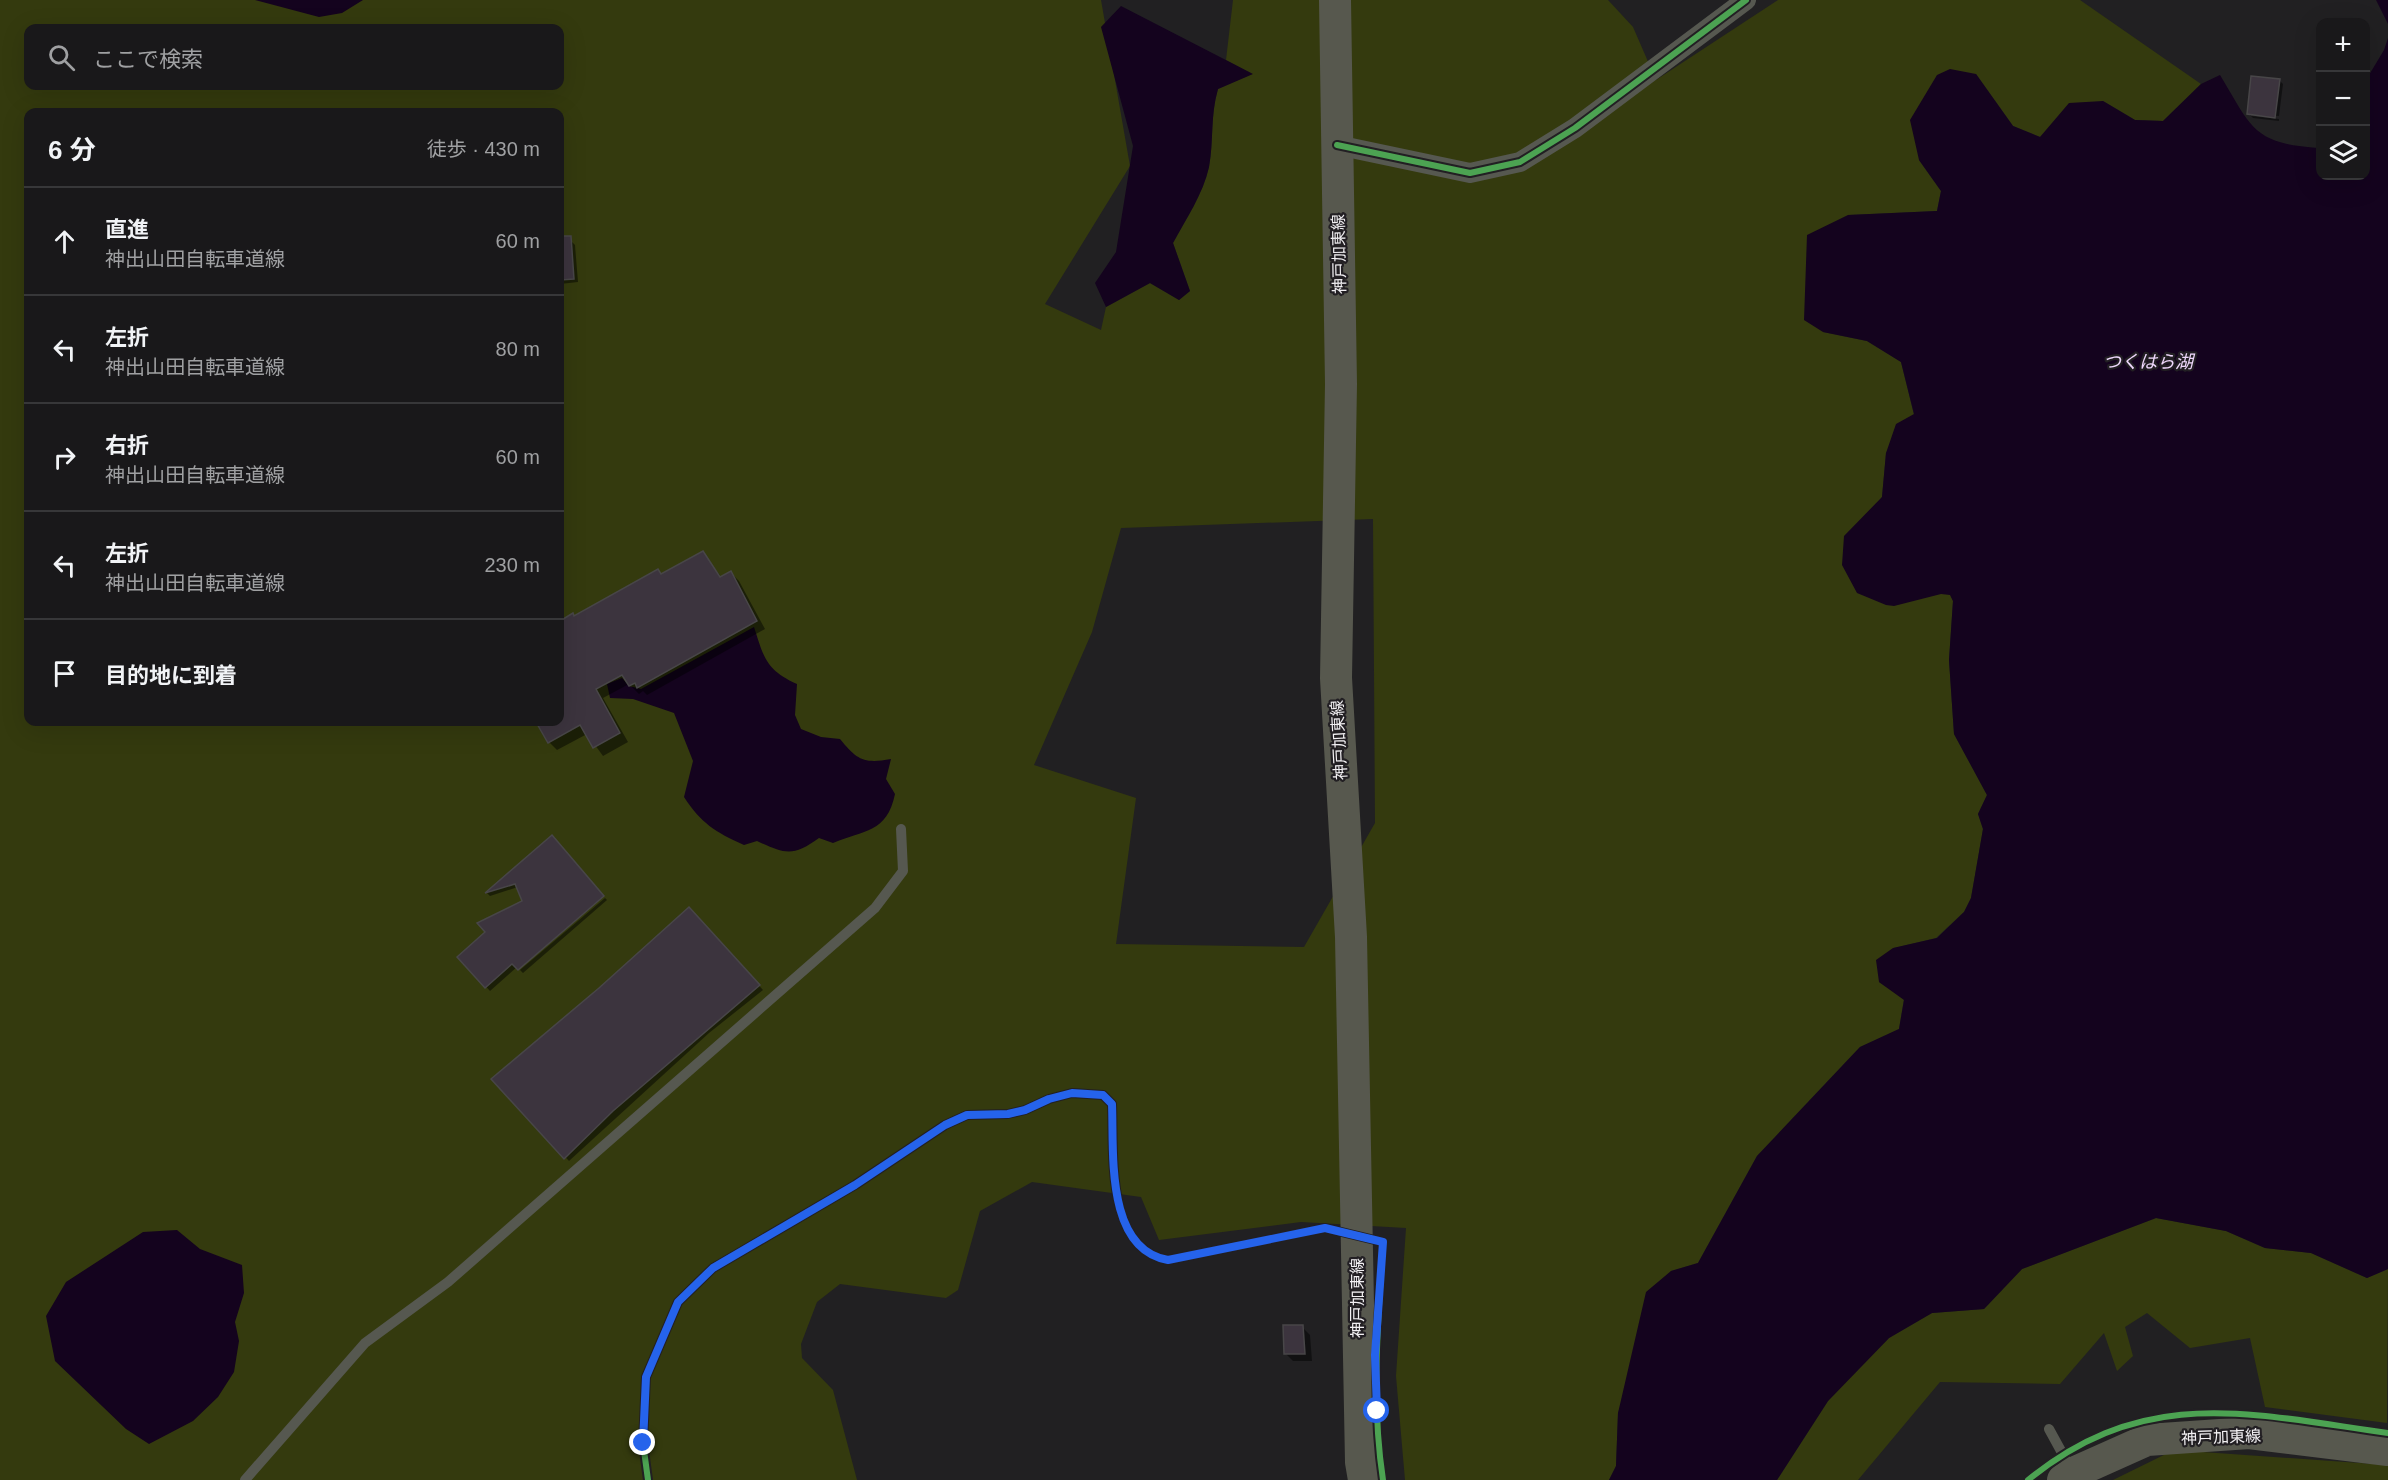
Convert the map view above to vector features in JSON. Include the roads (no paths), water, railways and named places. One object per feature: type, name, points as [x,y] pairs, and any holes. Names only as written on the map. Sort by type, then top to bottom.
[{"type":"main road","name":"神戸加東線","points":[[1335,0],[1341,384],[1335,678],[1351,937],[1357,1349],[1360,1462],[1364,1480]]},
{"type":"main road","name":"神戸加東線","points":[[2068,1476],[2146,1440],[2249,1433],[2388,1450]]},
{"type":"street","points":[[1337,145],[1470,173],[1520,162],[1575,128],[1746,0]]},
{"type":"lane","points":[[245,1480],[365,1343],[448,1282],[875,908],[903,871],[901,829]]},
{"type":"lane","points":[[2049,1429],[2068,1476]]},
{"type":"water","points":[[255,0],[363,0],[342,13],[319,17]]},
{"type":"water","points":[[2376,0],[2388,0],[2388,24]]},
{"type":"water","points":[[1121,6],[1253,74],[1218,89],[1209,167],[1194,206],[1173,243],[1190,291],[1179,300],[1150,283],[1106,307],[1095,283],[1116,252],[1133,146],[1101,27]]},
{"type":"water","name":"つくはら湖","points":[[2388,38],[2388,1269],[2367,1278],[2311,1253],[2265,1248],[2226,1231],[2156,1218],[2022,1269],[1984,1309],[1932,1313],[1889,1338],[1828,1401],[1777,1480],[1609,1480],[1616,1466],[1618,1413],[1646,1292],[1671,1271],[1698,1263],[1757,1156],[1860,1047],[1899,1029],[1904,1000],[1879,982],[1876,960],[1893,948],[1937,938],[1964,912],[1971,898],[1983,829],[1978,814],[1987,795],[1954,734],[1949,660],[1953,601],[1950,595],[1941,594],[1894,606],[1886,605],[1857,593],[1842,565],[1844,536],[1882,497],[1886,453],[1896,424],[1914,414],[1901,362],[1867,341],[1823,332],[1804,320],[1807,235],[1848,215],[1937,211],[1941,191],[1919,160],[1910,120],[1937,75],[1950,69],[1976,74],[2013,126],[2040,137],[2069,103],[2103,101],[2135,120],[2163,121],[2201,84],[2220,75],[2248,120],[2257,130],[2281,142],[2316,148],[2316,180],[2370,180],[2370,73],[2384,50]]},
{"type":"water","points":[[754,627],[764,655],[772,668],[797,684],[795,715],[801,729],[821,737],[840,739],[851,752],[862,759],[874,761],[891,759],[886,779],[895,794],[886,816],[873,828],[833,843],[819,838],[802,848],[789,852],[757,841],[744,845],[717,831],[703,820],[684,797],[693,761],[674,713],[633,699],[610,698],[607,684],[622,678],[629,686],[641,689]]},
{"type":"water","points":[[177,1230],[200,1249],[242,1265],[244,1293],[235,1322],[239,1341],[234,1372],[218,1397],[193,1421],[149,1444],[126,1429],[55,1361],[46,1316],[66,1282],[143,1232]]}]
